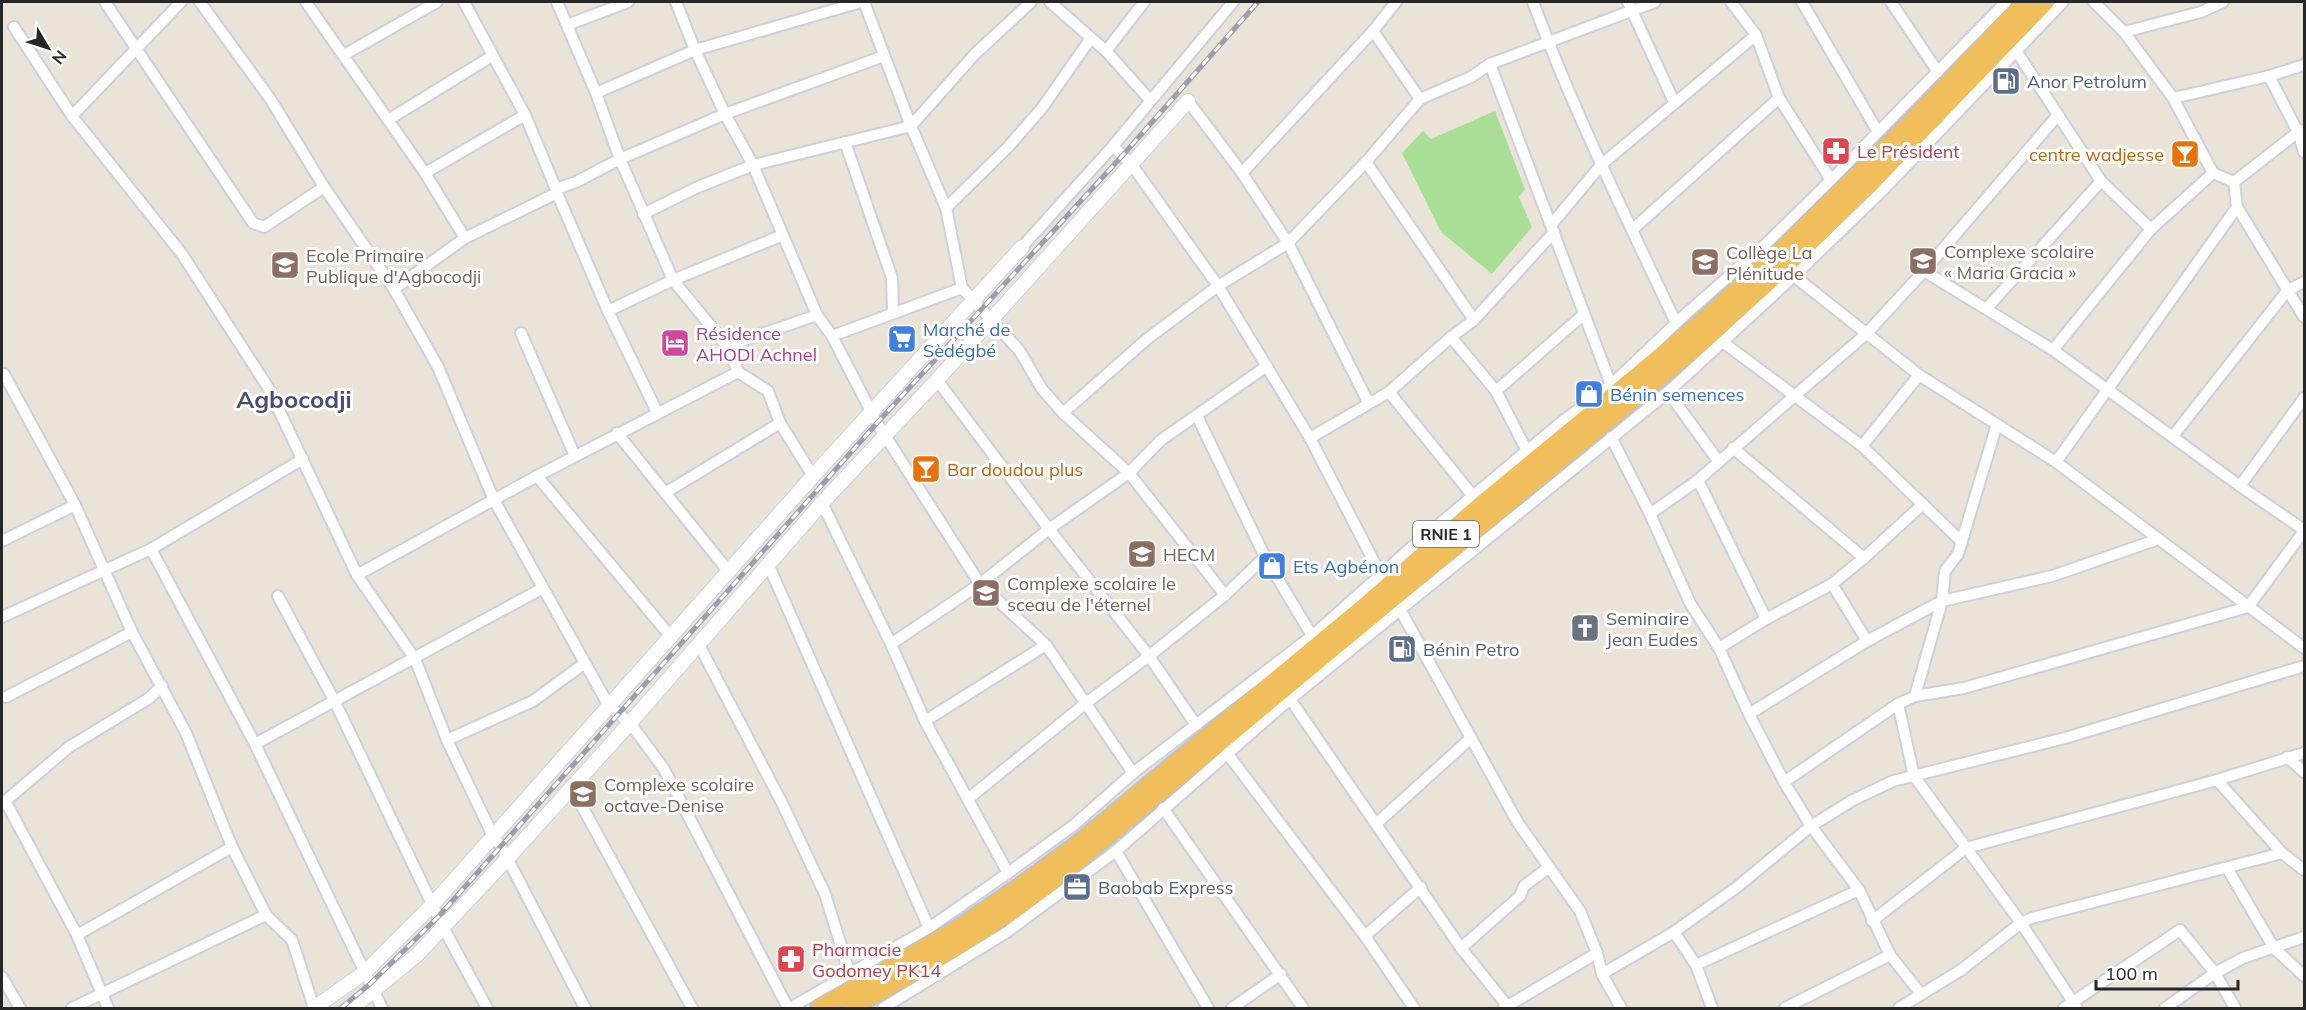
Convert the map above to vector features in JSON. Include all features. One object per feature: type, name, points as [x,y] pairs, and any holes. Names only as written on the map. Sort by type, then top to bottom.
[{"type":"highway","name":"RNIE 1","points":[[850,1008],[954,949],[1028,900],[1105,839],[1390,592],[1479,506],[1698,325],[1777,254],[1898,135],[2025,2]]},
{"type":"highway","name":"RNIE 1","points":[[819,1008],[957,929],[1019,888],[1079,843],[1390,592],[1648,388],[1786,266],[1873,181],[2046,2]]},
{"type":"main road","points":[[352,1008],[417,955],[508,858],[630,723],[822,503],[937,380],[1188,101]]},
{"type":"main road","points":[[314,1008],[365,972],[433,904],[813,476],[1022,247]]},
{"type":"street","points":[[105,2],[253,223],[264,228],[324,187]]},
{"type":"street","points":[[72,116],[181,2]]},
{"type":"street","points":[[200,2],[271,100],[324,187],[394,289],[438,367],[494,500],[609,706],[630,723],[675,788],[789,1008],[929,928],[1008,873],[1074,825],[1133,773],[1312,636],[1390,592],[1611,437],[1668,392],[1724,343],[1880,193],[2018,52],[2063,2]]},
{"type":"street","points":[[306,2],[425,173],[465,238]]},
{"type":"street","points":[[345,56],[437,2]]},
{"type":"street","points":[[464,2],[525,115],[608,311],[657,412]]},
{"type":"street","points":[[557,2],[596,93],[620,159],[673,280],[727,346],[738,372],[768,391],[780,423],[813,476]]},
{"type":"street","points":[[567,25],[628,2]]},
{"type":"street","points":[[676,2],[694,50],[753,165],[817,315],[832,336],[871,412],[980,584],[1046,645],[1133,773]]},
{"type":"street","points":[[596,93],[694,50],[863,2],[911,126],[946,208],[962,288],[1019,350],[1042,389],[1063,413],[1129,473],[1225,595]]},
{"type":"street","points":[[643,214],[698,187],[753,165],[911,126],[975,54],[1031,2]]},
{"type":"street","points":[[1050,2],[1106,51],[1150,100]]},
{"type":"street","points":[[1106,51],[1144,2]]},
{"type":"street","points":[[1022,247],[1113,146],[1233,2]]},
{"type":"street","points":[[1242,173],[1373,31],[1396,2]]},
{"type":"street","points":[[1533,2],[1601,165],[1676,323]]},
{"type":"street","points":[[1063,413],[1147,339],[1218,286],[1288,243],[1366,162],[1420,99],[1471,77],[1490,64],[1630,6],[1655,2]]},
{"type":"street","points":[[1731,2],[1756,35],[1779,98],[1832,180]]},
{"type":"street","points":[[1802,2],[1878,132]]},
{"type":"street","points":[[1892,2],[1938,72]]},
{"type":"street","points":[[883,1008],[1007,932],[1116,851],[1290,699],[1390,592],[1473,496],[1611,385],[1676,323],[1768,242],[2006,2]]},
{"type":"street","points":[[2094,2],[2124,33],[2173,98],[2213,173],[2234,182]]},
{"type":"street","points":[[2124,33],[2201,12],[2223,2]]},
{"type":"street","points":[[1630,6],[1674,102]]},
{"type":"street","points":[[14,27],[72,116],[182,254],[269,389],[357,575],[415,659],[447,740],[493,836],[508,858],[585,1008]]},
{"type":"street","points":[[1373,31],[1420,99]]},
{"type":"street","points":[[1310,438],[1368,402],[1389,392],[1451,337],[1474,320],[1552,229],[1601,165],[1756,35]]},
{"type":"street","points":[[946,208],[1008,147],[1042,108],[1091,39]]},
{"type":"street","points":[[2018,52],[2101,181],[2151,229]]},
{"type":"street","points":[[388,120],[492,56]]},
{"type":"street","points":[[394,289],[465,238],[620,159],[725,114],[884,56]]},
{"type":"street","points":[[1490,64],[1611,385]]},
{"type":"street","points":[[2173,98],[2269,76],[2304,65]]},
{"type":"street","points":[[2269,76],[2301,131],[2304,152]]},
{"type":"street","points":[[1632,230],[1779,98]]},
{"type":"street","points":[[1188,101],[1242,173],[1288,243],[1368,402]]},
{"type":"street","points":[[425,173],[525,115]]},
{"type":"street","points":[[1650,514],[1698,480],[1866,334],[1924,271],[2058,115]]},
{"type":"street","points":[[2234,182],[2301,131]]},
{"type":"street","points":[[845,142],[892,278],[893,311]]},
{"type":"street","points":[[1113,146],[1132,165],[1218,286],[1310,438],[1390,592],[1518,823],[1580,911],[1597,953],[1602,974],[1621,1008]]},
{"type":"street","points":[[1366,162],[1474,320]]},
{"type":"street","points":[[2053,350],[2151,229],[2213,173]]},
{"type":"street","points":[[1988,309],[2101,181]]},
{"type":"street","points":[[2234,182],[2237,207],[2304,317]]},
{"type":"street","points":[[2056,462],[2237,207]]},
{"type":"street","points":[[608,311],[673,280],[783,235]]},
{"type":"street","points":[[1784,782],[1898,704],[1915,696],[1964,688],[2248,607],[2304,530],[2053,350],[1924,271]]},
{"type":"street","points":[[1794,276],[1919,375],[2056,462],[2304,648]]},
{"type":"street","points":[[2173,436],[2287,291],[2304,282]]},
{"type":"street","points":[[832,336],[893,311],[962,288]]},
{"type":"street","points":[[1496,391],[1584,314]]},
{"type":"street","points":[[727,346],[817,315]]},
{"type":"street","points":[[522,333],[574,456]]},
{"type":"street","points":[[1451,337],[1496,391],[1527,451]]},
{"type":"street","points":[[1724,343],[1862,446],[1962,542]]},
{"type":"street","points":[[891,644],[980,584],[1049,529],[1129,473],[1161,440],[1267,366]]},
{"type":"street","points":[[357,575],[574,456],[738,372]]},
{"type":"street","points":[[4,374],[75,505],[132,632],[186,733],[232,847],[267,915],[292,940],[314,1008]]},
{"type":"street","points":[[1862,446],[1919,375]]},
{"type":"street","points":[[937,380],[1049,529],[1149,656],[1196,725]]},
{"type":"street","points":[[1389,392],[1473,496]]},
{"type":"street","points":[[1668,392],[1719,462]]},
{"type":"street","points":[[2240,486],[2304,398]]},
{"type":"street","points":[[1197,416],[1265,557],[1312,636]]},
{"type":"street","points":[[665,493],[780,423]]},
{"type":"street","points":[[1915,696],[1942,601],[1945,571],[1958,554],[1997,424]]},
{"type":"street","points":[[617,434],[729,572]]},
{"type":"street","points":[[1611,437],[1650,514],[1690,603],[1719,648],[1749,714],[1784,782],[1811,826],[1859,890],[1890,955],[1921,994]]},
{"type":"street","points":[[1733,448],[1864,558]]},
{"type":"street","points":[[2,616],[151,549],[303,459]]},
{"type":"street","points":[[537,476],[671,637]]},
{"type":"street","points":[[1698,480],[1766,619]]},
{"type":"street","points":[[822,503],[891,644],[925,721],[1008,873]]},
{"type":"street","points":[[1719,648],[1766,619],[1832,584],[1923,504]]},
{"type":"street","points":[[2,541],[75,505]]},
{"type":"street","points":[[1749,714],[1867,641],[1942,601],[2052,576],[2159,539]]},
{"type":"street","points":[[151,549],[255,744],[382,1008]]},
{"type":"street","points":[[968,799],[1086,703],[1225,595],[1265,557]]},
{"type":"street","points":[[768,564],[929,928]]},
{"type":"street","points":[[1832,584],[1867,641]]},
{"type":"street","points":[[255,744],[543,588]]},
{"type":"street","points":[[278,596],[335,702],[443,927],[487,1008]]},
{"type":"street","points":[[6,698],[132,632]]},
{"type":"street","points":[[698,644],[782,802],[825,894],[850,975]]},
{"type":"street","points":[[925,721],[1046,645]]},
{"type":"street","points":[[447,740],[533,701],[585,663]]},
{"type":"street","points":[[1602,974],[1674,932],[1737,887],[1811,826],[1872,790],[1893,781],[2065,738],[2304,666]]},
{"type":"street","points":[[2,818],[4,804],[69,747],[148,699],[162,686]]},
{"type":"street","points":[[1290,699],[1421,886],[1461,948],[1507,1007],[1597,953]]},
{"type":"street","points":[[1898,704],[1914,776],[2021,923],[2072,1007],[2178,930],[2215,973],[2235,1008]]},
{"type":"street","points":[[1376,824],[1471,738]]},
{"type":"street","points":[[1227,753],[1365,936],[1414,1008]]},
{"type":"street","points":[[1872,921],[1966,848],[2217,780],[2304,753]]},
{"type":"street","points":[[2287,758],[2304,772]]},
{"type":"street","points":[[2217,780],[2282,853],[2304,870]]},
{"type":"street","points":[[571,786],[692,1008]]},
{"type":"street","points":[[4,804],[77,935],[108,1008]]},
{"type":"street","points":[[1163,808],[1303,1008]]},
{"type":"street","points":[[77,935],[232,847]]},
{"type":"street","points":[[1116,851],[1208,1008]]},
{"type":"street","points":[[1899,1008],[1961,970],[2021,923],[2056,910],[2282,853]]},
{"type":"street","points":[[1461,948],[1520,896],[1524,886],[1548,868]]},
{"type":"street","points":[[2227,868],[2274,948],[2304,976]]},
{"type":"street","points":[[1365,936],[1421,886]]},
{"type":"street","points":[[1696,965],[1859,890]]},
{"type":"street","points":[[72,1008],[267,915]]},
{"type":"street","points":[[1674,932],[1696,965],[1712,1008]]},
{"type":"street","points":[[2165,1008],[2215,973],[2243,958],[2304,937]]},
{"type":"street","points":[[1785,1008],[1890,955]]},
{"type":"street","points":[[1232,1008],[1281,974]]},
{"type":"street","points":[[2,977],[20,1008]]},
{"type":"green space","points":[[1495,111],[1525,189],[1519,197],[1532,227],[1492,274],[1441,232],[1402,153],[1423,131],[1431,139]]},
{"type":"railway","points":[[341,1008],[370,984],[439,916],[877,423],[1123,155],[1258,2]]},
{"type":"place","name":"Anor Petrolum","points":[[2006,81]]},
{"type":"place","name":"Le Président","points":[[1836,151]]},
{"type":"place","name":"centre wadjesse","points":[[2185,154]]},
{"type":"place","name":"Complexe scolaire « Maria Gracia »","points":[[1923,261]]},
{"type":"place","name":"Collège La Plénitude","points":[[1705,262]]},
{"type":"place","name":"Ecole Primaire Publique d'Agbocodji","points":[[285,265]]},
{"type":"place","name":"Marché de Sèdégbé","points":[[902,339]]},
{"type":"place","name":"Résidence AHODI Achnel","points":[[675,343]]},
{"type":"place","name":"Bénin semences","points":[[1589,394]]},
{"type":"place","name":"Bar doudou plus","points":[[926,469]]},
{"type":"place","name":"HECM","points":[[1142,554]]},
{"type":"place","name":"Ets Agbénon","points":[[1272,566]]},
{"type":"place","name":"Complexe scolaire le sceau de l'éternel","points":[[986,593]]},
{"type":"place","name":"Seminaire Jean Eudes","points":[[1585,628]]},
{"type":"place","name":"Bénin Petro","points":[[1402,649]]},
{"type":"place","name":"Complexe scolaire octave-Denise","points":[[583,794]]},
{"type":"place","name":"Baobab Express","points":[[1077,887]]},
{"type":"place","name":"Pharmacie Godomey PK14","points":[[791,959]]},
{"type":"district","name":"Agbocodji","points":[[294,399]]}]
